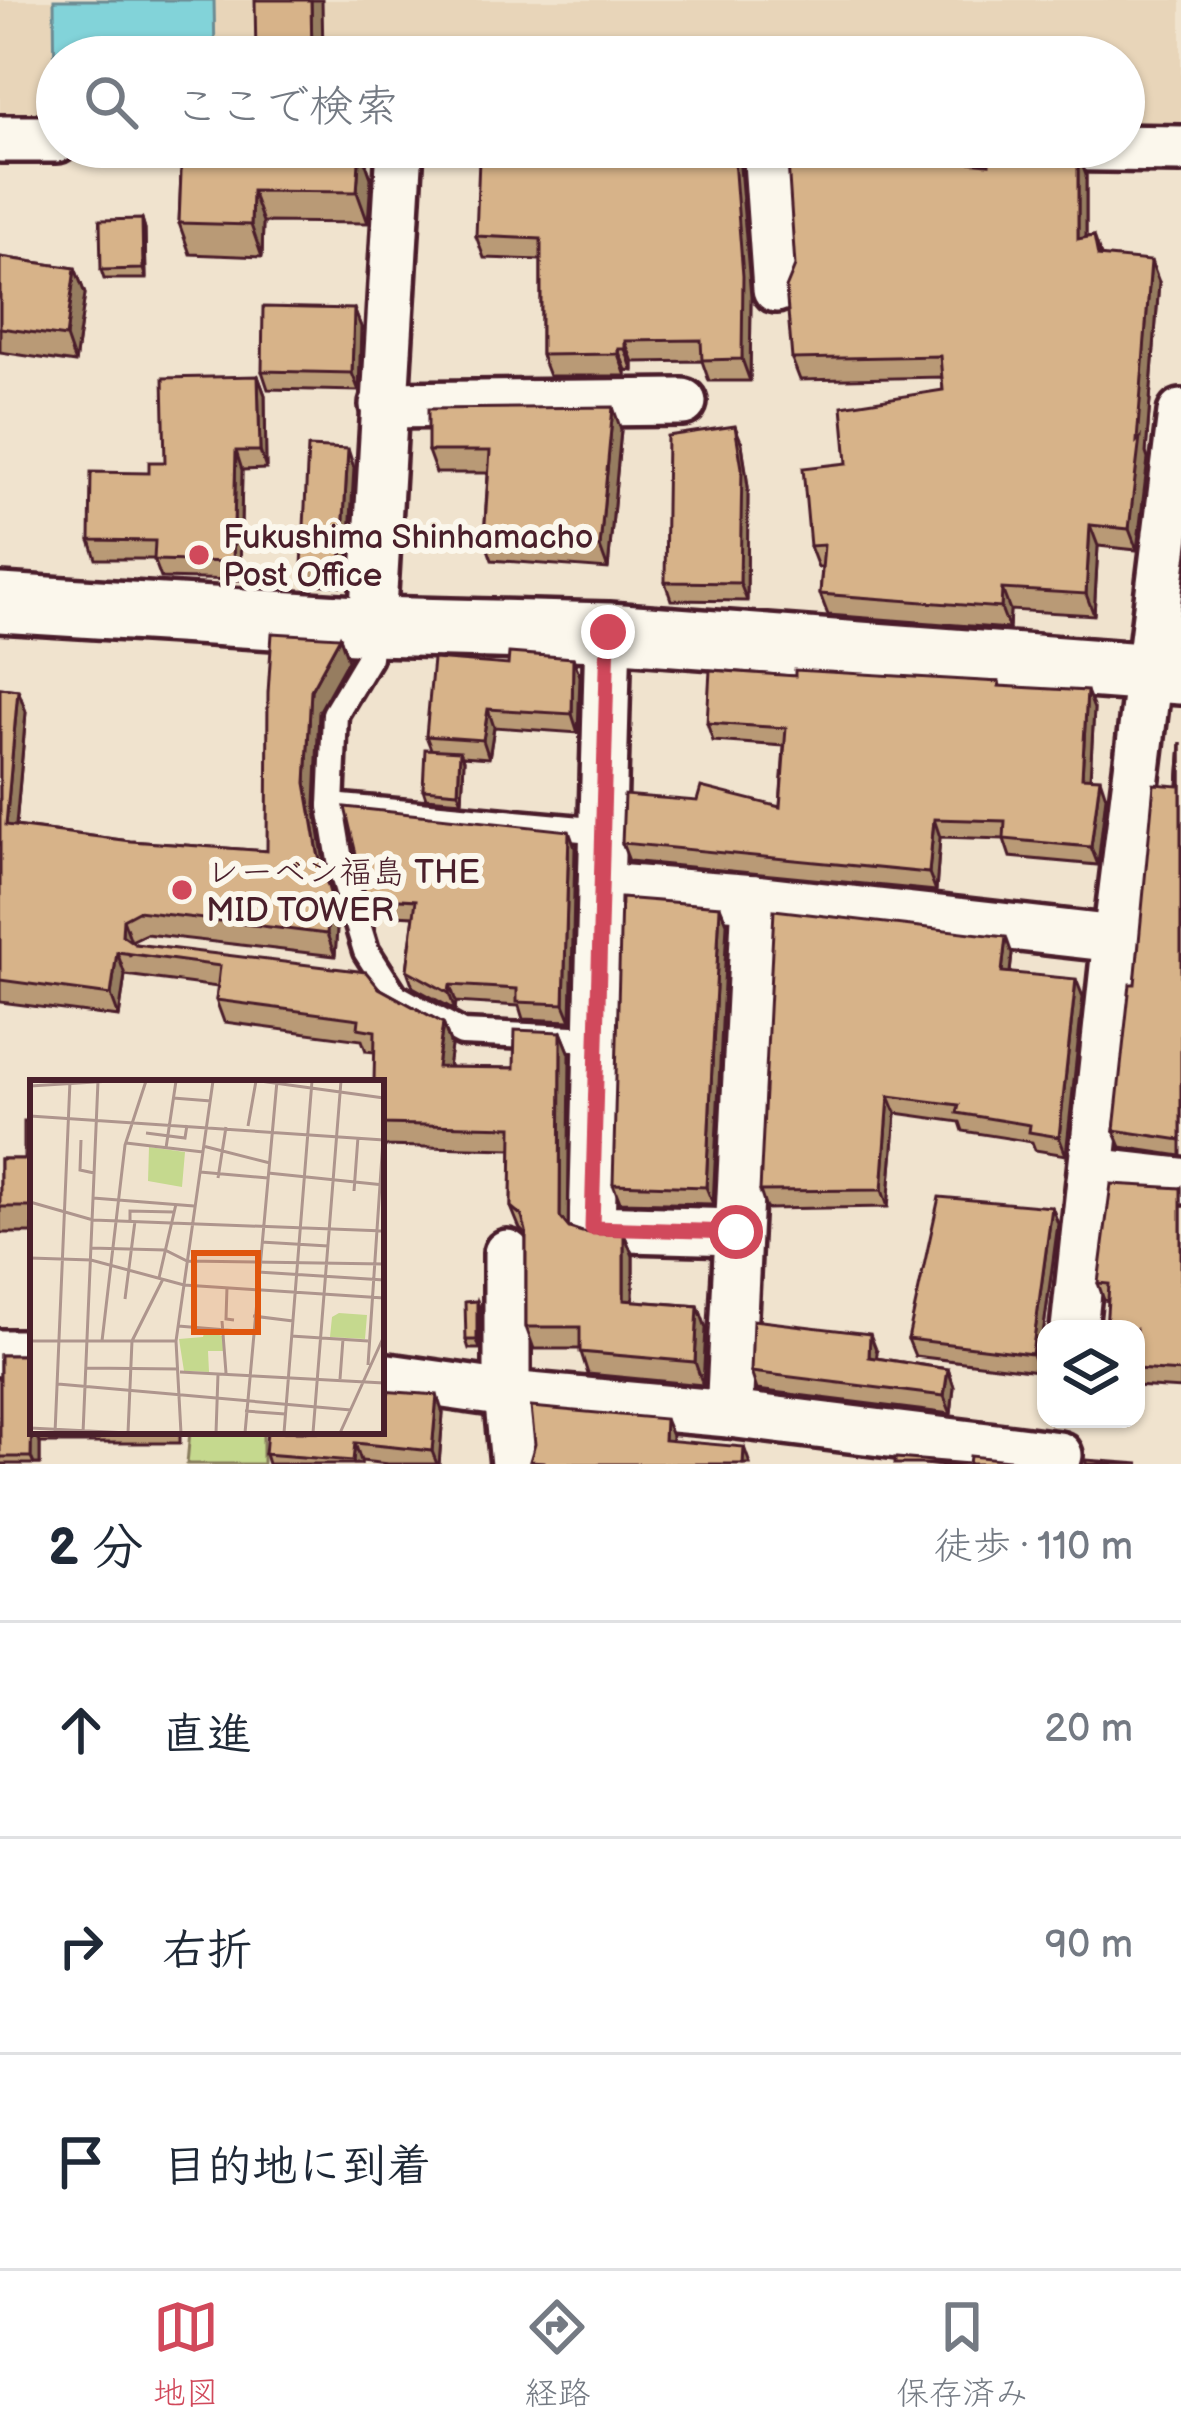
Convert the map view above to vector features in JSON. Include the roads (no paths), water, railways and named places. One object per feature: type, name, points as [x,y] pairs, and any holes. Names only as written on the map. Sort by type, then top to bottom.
[{"type":"street","points":[[0,139],[36,139]]},
{"type":"street","points":[[1145,149],[1181,149]]},
{"type":"street","points":[[372,626],[399,168]]},
{"type":"street","points":[[767,168],[776,289]]},
{"type":"street","points":[[383,405],[683,402]]},
{"type":"street","points":[[1074,1320],[1116,939],[1166,674],[1181,413]]},
{"type":"street","points":[[0,603],[372,626],[608,632],[1166,674]]},
{"type":"street","points":[[608,632],[592,1228],[736,1232]]},
{"type":"street","points":[[601,886],[755,898],[1116,939]]},
{"type":"street","points":[[729,1414],[755,898]]},
{"type":"street","points":[[1091,1171],[1181,1181]]},
{"type":"street","points":[[507,1253],[507,1394],[514,1464]]},
{"type":"street","points":[[384,1376],[507,1394],[1060,1446]]},
{"type":"lane","points":[[372,626],[369,657],[335,713],[331,806],[342,872],[373,978],[395,996],[462,1033],[595,1039]]},
{"type":"lane","points":[[331,806],[603,831]]},
{"type":"water","points":[[54,0],[214,0],[215,36],[54,36]]},
{"type":"place","name":"Fukushima Shinhamacho Post Office","points":[[199,555]]},
{"type":"place","name":"レーベン福島 THE MID TOWER","points":[[182,890]]}]
